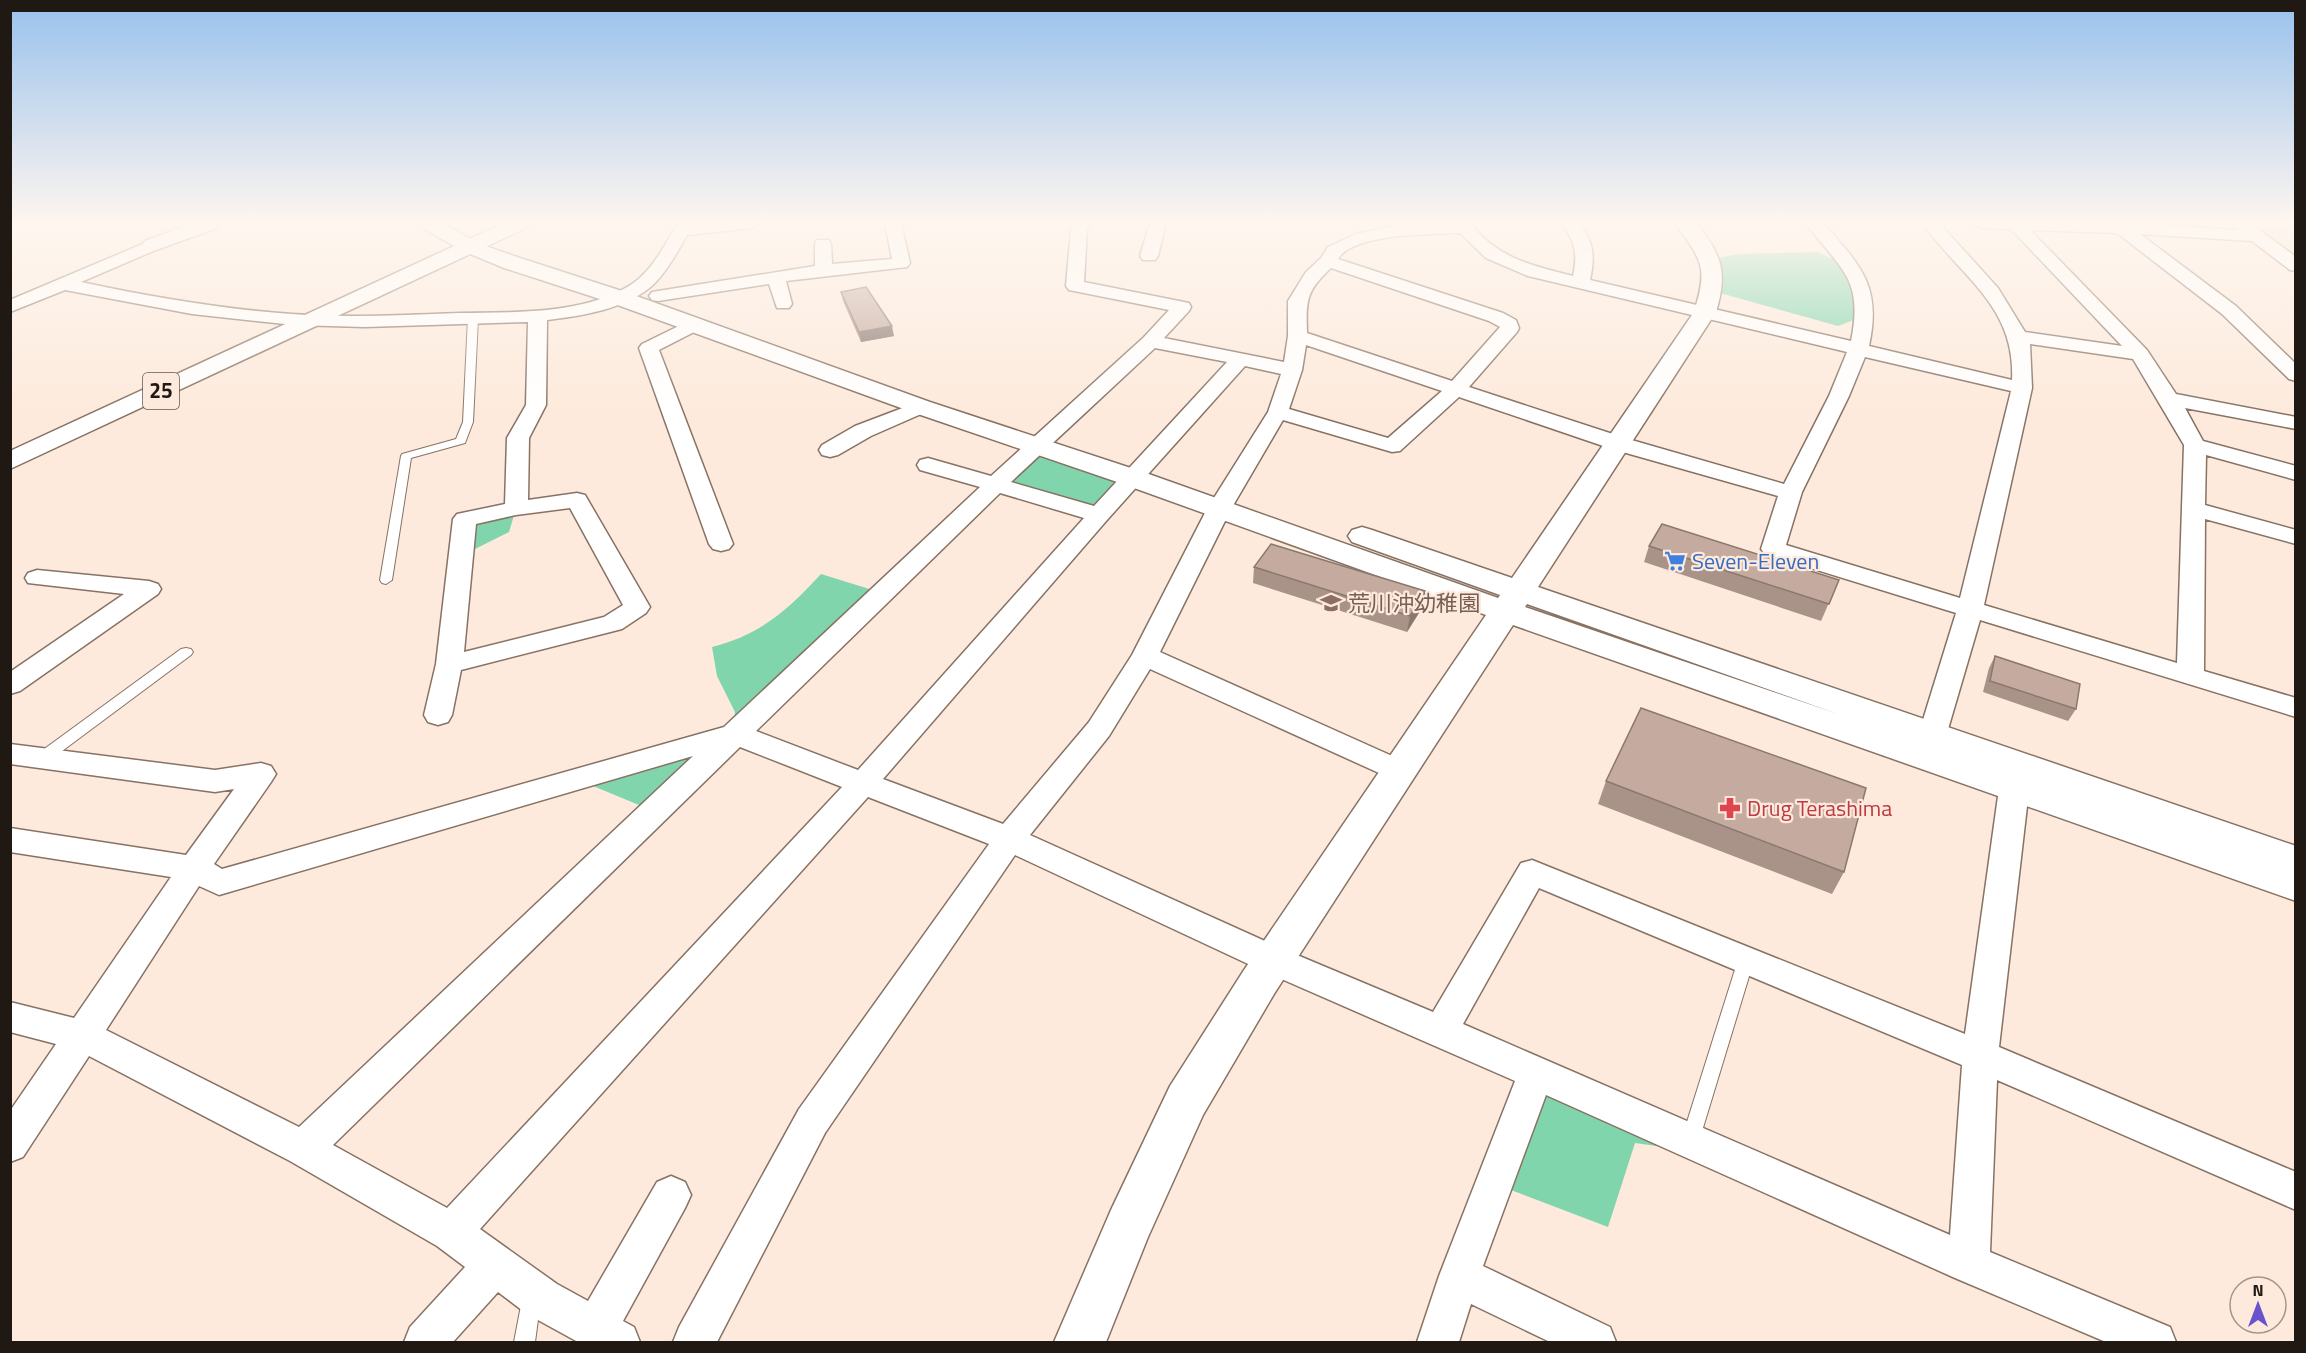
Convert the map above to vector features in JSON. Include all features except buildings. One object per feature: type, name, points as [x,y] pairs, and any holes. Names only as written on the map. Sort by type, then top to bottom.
[{"type":"street","points":[[10,307],[61,286]]},
{"type":"street","points":[[70,286],[203,310],[312,321],[538,315],[596,305],[638,294],[702,286]]},
{"type":"street","name":"25","points":[[10,461],[386,286]]},
{"type":"street","points":[[610,286],[638,294],[693,325],[921,407],[1043,439]]},
{"type":"street","points":[[618,286],[1043,439],[1141,470],[1512,601],[2014,789],[2295,886]]},
{"type":"street","points":[[638,294],[645,286]]},
{"type":"street","points":[[778,286],[783,304]]},
{"type":"street","points":[[303,1148],[1043,439],[1151,341],[1182,307],[1076,286]]},
{"type":"street","points":[[694,1342],[812,1121],[1009,839],[1099,729],[1145,656],[1224,500],[1278,412],[1292,370],[1298,336],[1297,302],[1306,286]]},
{"type":"street","points":[[1278,412],[1392,446],[1457,388],[1510,328],[1509,324],[1496,317],[1403,286]]},
{"type":"street","points":[[1594,286],[2022,388]]},
{"type":"street","points":[[1080,1342],[1128,1227],[1186,1101],[1273,960],[1512,601],[1620,444],[1705,312],[1713,286]]},
{"type":"street","points":[[1859,286],[1864,297],[1860,351],[1791,493],[1773,549],[2295,708]]},
{"type":"street","points":[[1932,736],[1970,610],[2022,388],[2023,361],[2018,337],[2001,303],[1986,286]]},
{"type":"street","points":[[2077,286],[2140,354],[2195,445],[2190,675]]},
{"type":"street","points":[[2198,286],[2229,310],[2295,375]]},
{"type":"street","points":[[516,508],[518,438],[536,405],[538,315]]},
{"type":"street","points":[[693,325],[649,348],[722,544]]},
{"type":"street","points":[[1298,336],[1620,444],[1791,493]]},
{"type":"street","points":[[2018,337],[2140,354]]},
{"type":"street","points":[[1151,341],[1292,370]]},
{"type":"street","points":[[451,1232],[863,783],[1099,515],[1240,360]]},
{"type":"street","points":[[2169,399],[2295,423]]},
{"type":"street","points":[[830,450],[863,431],[921,407]]},
{"type":"street","points":[[2195,445],[2295,473]]},
{"type":"street","points":[[928,465],[1099,515]]},
{"type":"street","points":[[438,715],[449,664],[465,519],[516,508],[577,500],[637,608],[613,623],[449,664]]},
{"type":"street","points":[[2195,509],[2295,537]]},
{"type":"street","points":[[10,685],[149,589],[37,578]]},
{"type":"street","points":[[1512,601],[1932,736],[2295,861]]},
{"type":"street","points":[[1145,656],[1400,771]]},
{"type":"street","points":[[10,840],[194,868],[219,882],[735,734],[1009,839],[1273,960],[1441,1031],[1969,1264],[2155,1342]]},
{"type":"street","points":[[10,754],[215,781],[261,774],[194,868],[10,1144]]},
{"type":"street","points":[[1969,1264],[1980,1056],[2014,789]]},
{"type":"street","points":[[1441,1031],[1532,872],[1980,1056],[2295,1191]]},
{"type":"street","points":[[10,1017],[82,1035],[303,1148],[451,1232],[532,1292],[607,1336],[671,1195]]},
{"type":"street","points":[[1438,1342],[1459,1276],[1536,1074]]},
{"type":"street","points":[[425,1342],[495,1264]]},
{"type":"street","points":[[1459,1276],[1595,1342]]},
{"type":"lane","points":[[386,580],[406,456],[460,441],[468,422],[473,318]]},
{"type":"lane","points":[[41,759],[186,652]]},
{"type":"lane","points":[[1690,1141],[1746,960]]},
{"type":"lane","points":[[524,1342],[532,1292]]},
{"type":"green space","points":[[1721,286],[1852,286],[1856,296],[1856,319],[1838,326],[1720,293]]},
{"type":"green space","points":[[1037,449],[1127,479],[1097,511],[1003,483]]},
{"type":"green space","points":[[515,512],[509,532],[467,553],[471,522]]},
{"type":"green space","points":[[821,574],[879,592],[733,729],[735,712],[717,676],[712,647],[745,636],[759,628],[785,610]]},
{"type":"green space","points":[[724,740],[651,810],[581,781]]},
{"type":"green space","points":[[1543,1084],[1686,1150],[1635,1143],[1608,1227],[1511,1190]]},
{"type":"place","name":"Seven-Eleven","points":[[1675,561]]},
{"type":"place","name":"荒川沖幼稚園","points":[[1331,603]]},
{"type":"place","name":"Drug Terashima","points":[[1730,808]]}]
